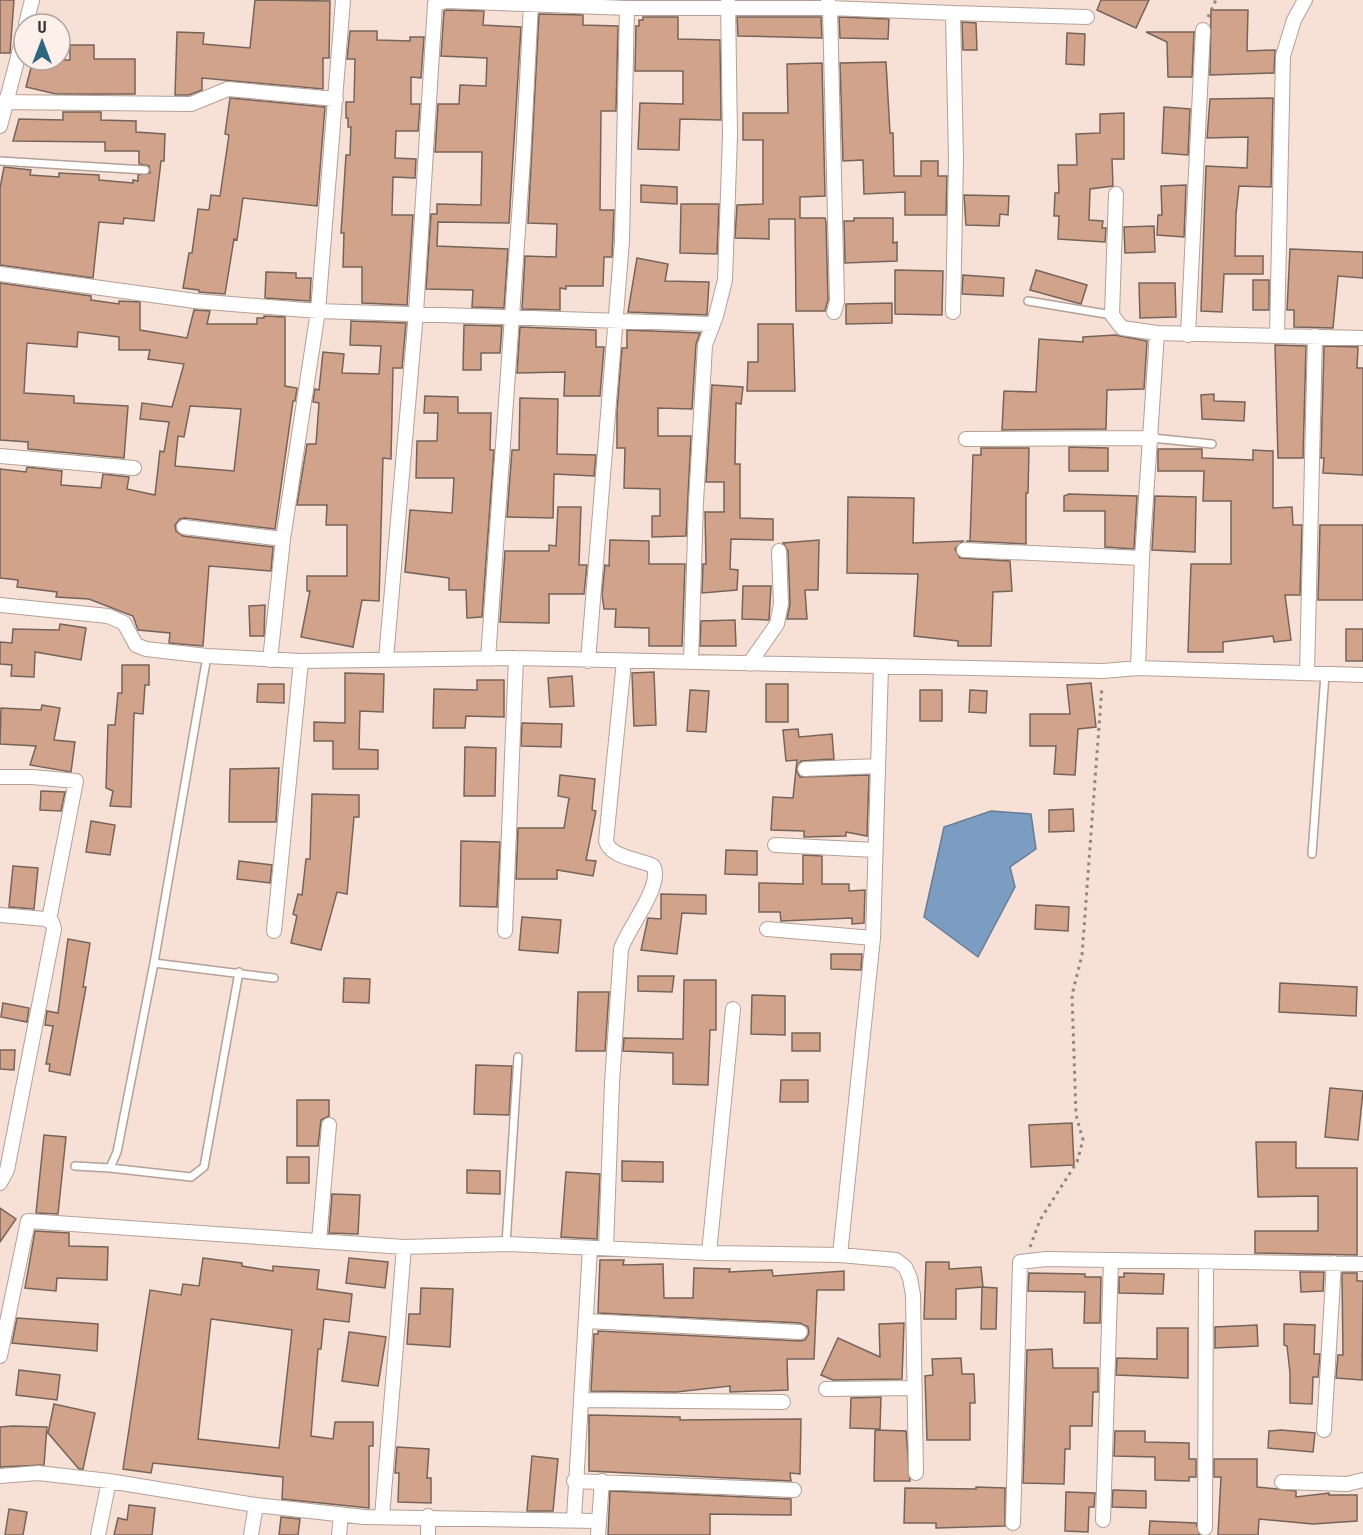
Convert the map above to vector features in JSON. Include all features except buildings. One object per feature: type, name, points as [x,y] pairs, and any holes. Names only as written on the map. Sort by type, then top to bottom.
[{"type":"street","points":[[270,660],[283,539],[318,310],[343,0]]},
{"type":"street","points":[[1277,336],[1283,56],[1294,20],[1305,0]]},
{"type":"street","points":[[386,659],[416,313],[434,6],[437,3],[446,1],[531,3],[627,8],[728,4],[828,4],[953,13],[1088,17]]},
{"type":"street","points":[[488,659],[523,159],[531,3]]},
{"type":"street","points":[[691,661],[696,502],[705,345],[725,280],[730,135],[728,4]]},
{"type":"street","points":[[828,4],[837,301],[834,312]]},
{"type":"street","points":[[588,661],[622,230],[627,8]]},
{"type":"street","points":[[953,13],[956,159],[953,312]]},
{"type":"street","points":[[1188,335],[1203,30]]},
{"type":"street","points":[[0,126],[13,72]]},
{"type":"street","points":[[4,102],[191,104],[228,89],[336,99]]},
{"type":"street","points":[[1116,194],[1112,315],[1122,328],[1188,335],[1363,338]]},
{"type":"street","points":[[0,274],[188,300],[318,310],[712,324]]},
{"type":"street","points":[[1138,668],[1142,558],[1152,438],[1157,333]]},
{"type":"street","points":[[1307,673],[1316,336]]},
{"type":"street","points":[[966,439],[1152,438]]},
{"type":"street","points":[[0,456],[135,468]]},
{"type":"street","points":[[184,527],[283,539]]},
{"type":"street","points":[[963,550],[1142,558]]},
{"type":"street","points":[[749,664],[777,624],[781,604],[778,551]]},
{"type":"street","points":[[0,605],[108,616],[124,623],[136,645],[146,650],[270,660],[516,658],[1103,671],[1138,668],[1363,675]]},
{"type":"street","points":[[505,931],[516,658]]},
{"type":"street","points":[[274,931],[301,661]]},
{"type":"street","points":[[606,1248],[612,1083],[621,949],[624,938],[652,890],[656,874],[653,866],[614,852],[608,847],[606,841],[624,661]]},
{"type":"street","points":[[840,1255],[873,938],[881,666]]},
{"type":"street","points":[[805,770],[878,766]]},
{"type":"street","points":[[0,777],[76,781],[49,920],[54,929],[54,937],[7,1170],[0,1183]]},
{"type":"street","points":[[775,845],[875,850]]},
{"type":"street","points":[[0,915],[49,920]]},
{"type":"street","points":[[767,929],[873,938]]},
{"type":"street","points":[[709,1253],[733,1009]]},
{"type":"street","points":[[319,1240],[328,1125]]},
{"type":"street","points":[[0,1356],[28,1221],[404,1247],[506,1244],[709,1253],[840,1255],[896,1260],[905,1267],[913,1295],[916,1473]]},
{"type":"street","points":[[382,1517],[404,1247]]},
{"type":"street","points":[[574,1519],[574,1481],[582,1400],[590,1248]]},
{"type":"street","points":[[1013,1523],[1020,1262],[1026,1260],[1111,1260],[1363,1264]]},
{"type":"street","points":[[1103,1520],[1111,1260]]},
{"type":"street","points":[[1205,1528],[1206,1263]]},
{"type":"street","points":[[1324,1430],[1334,1263]]},
{"type":"street","points":[[586,1320],[800,1332]]},
{"type":"street","points":[[826,1389],[914,1388]]},
{"type":"street","points":[[582,1400],[783,1402]]},
{"type":"street","points":[[0,1476],[38,1473],[109,1481],[340,1515],[574,1519],[598,1528],[602,1481]]},
{"type":"street","points":[[1282,1482],[1347,1484],[1363,1480]]},
{"type":"street","points":[[98,1535],[109,1481]]},
{"type":"street","points":[[574,1481],[794,1490]]},
{"type":"street","points":[[251,1535],[256,1504]]},
{"type":"street","points":[[339,1535],[340,1515]]},
{"type":"street","points":[[428,1516],[428,1535]]},
{"type":"lane","points":[[0,161],[145,170]]},
{"type":"lane","points":[[1029,301],[1112,315]]},
{"type":"lane","points":[[1152,438],[1212,444]]},
{"type":"lane","points":[[110,1168],[117,1152],[154,963],[207,656]]},
{"type":"lane","points":[[1312,854],[1325,674]]},
{"type":"lane","points":[[154,963],[274,978]]},
{"type":"lane","points":[[75,1166],[191,1177],[204,1167],[239,972]]},
{"type":"lane","points":[[506,1244],[518,1057]]},
{"type":"path","points":[[1026,1260],[1040,1220],[1077,1162],[1083,1140],[1076,1115],[1071,995],[1082,956],[1103,671]]},
{"type":"water","points":[[991,811],[1031,814],[1036,849],[1010,867],[1015,887],[978,957],[924,917],[944,827]]}]
